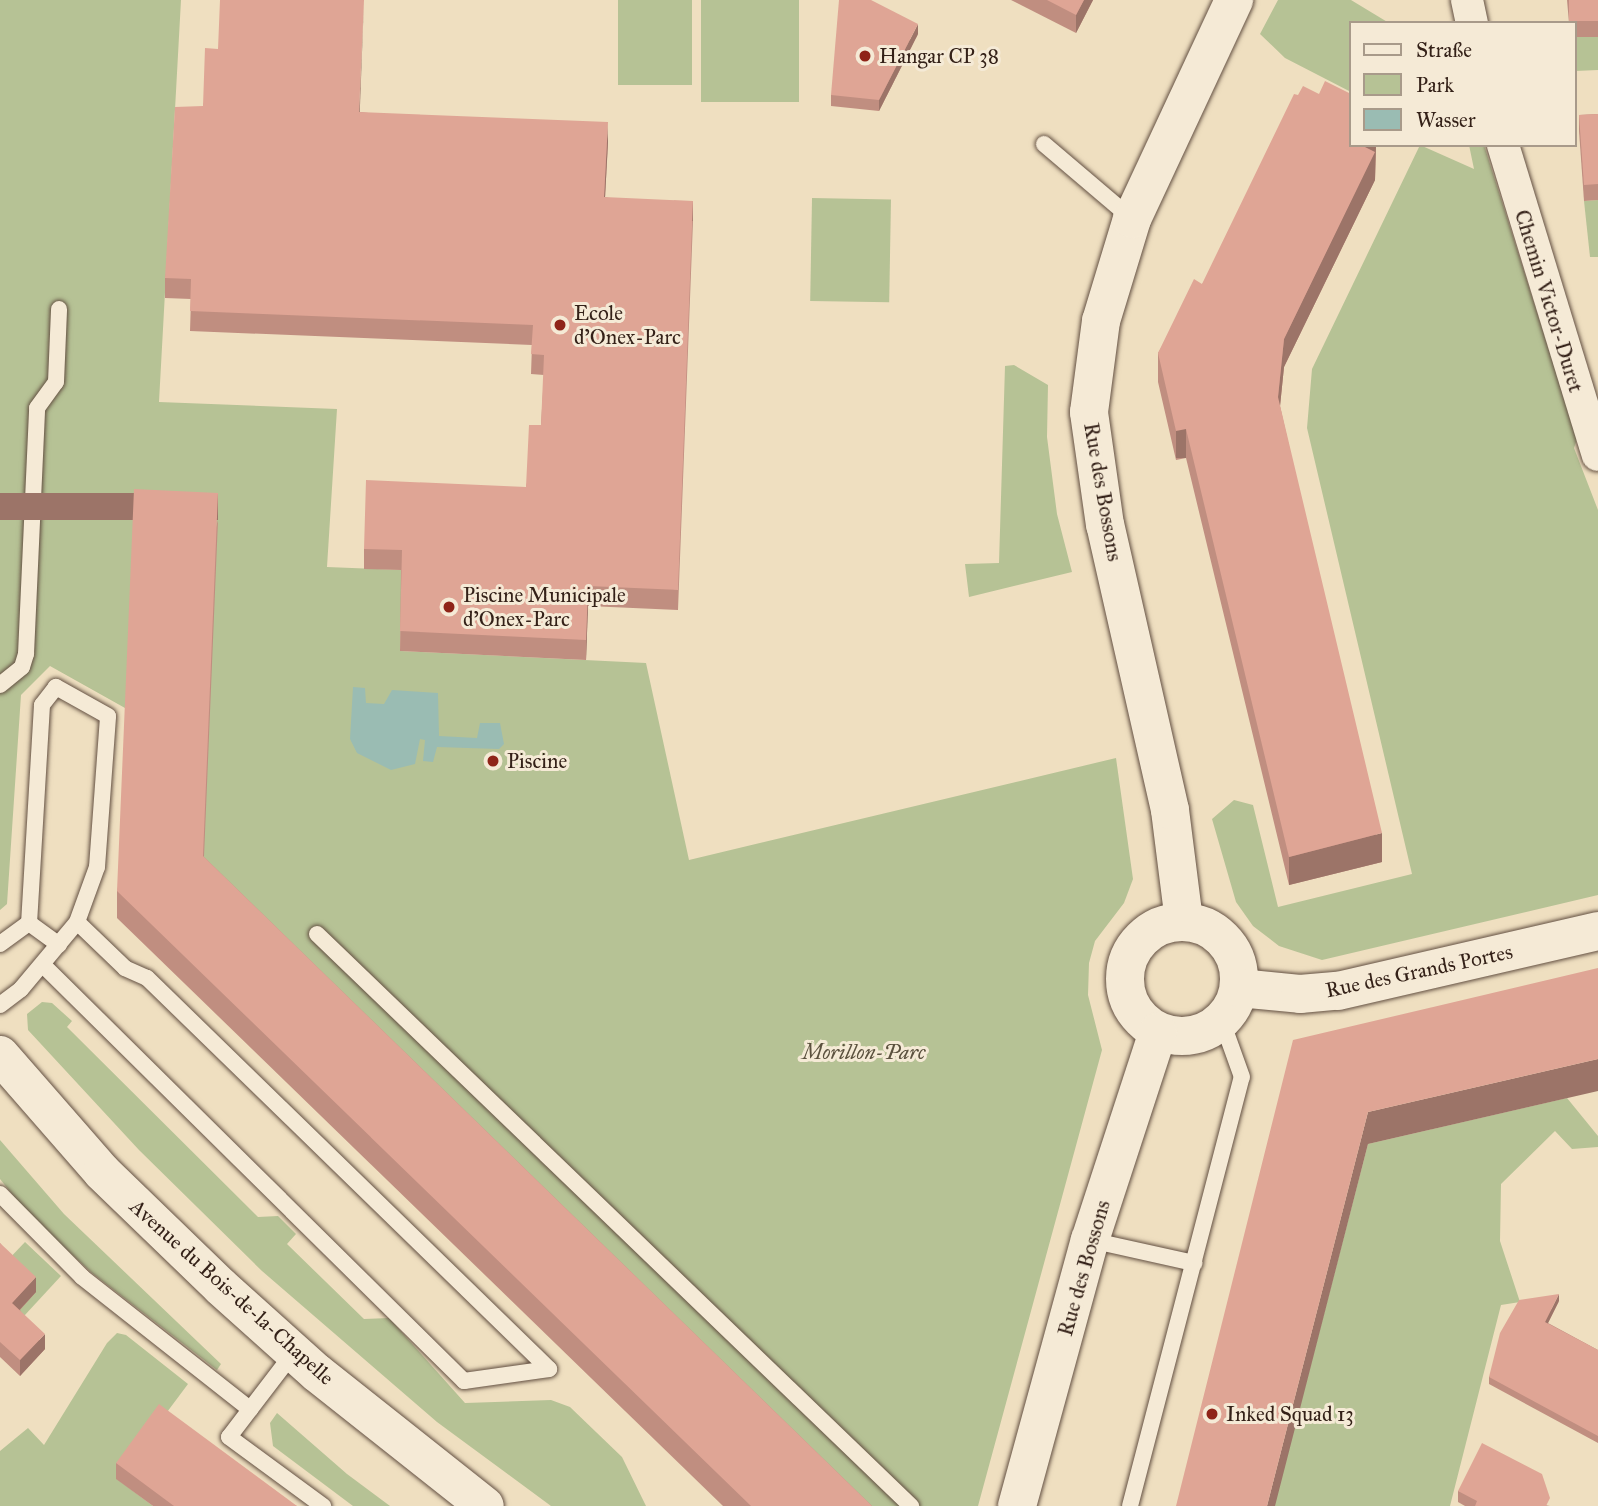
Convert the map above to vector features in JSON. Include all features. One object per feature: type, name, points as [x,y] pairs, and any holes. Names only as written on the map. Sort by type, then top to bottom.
[{"type":"street","name":"Rue des Bossons","points":[[1184,921],[1170,810],[1105,525],[1089,412],[1101,321],[1132,219],[1234,0]]},
{"type":"street","points":[[1467,0],[1472,21]]},
{"type":"street","name":"Chemin Victor-Duret","points":[[1504,147],[1598,455]]},
{"type":"street","points":[[1184,921],[1216,932],[1231,947],[1238,962],[1239,988],[1222,1021],[1207,1031],[1184,1037],[1158,1032],[1143,1022],[1129,1003],[1124,982],[1129,957],[1152,929],[1184,921]]},
{"type":"street","name":"Rue des Grands Portes","points":[[1239,988],[1300,994],[1338,991],[1598,932]]},
{"type":"street","name":"Rue des Bossons","points":[[1017,1506],[1090,1240],[1158,1032]]},
{"type":"street","name":"Avenue du Bois-de-la-Chapelle","points":[[0,1055],[102,1172],[294,1352],[485,1506]]},
{"type":"lane","points":[[1044,144],[1132,219]]},
{"type":"lane","points":[[0,685],[22,667],[26,654],[37,408],[56,382],[60,309]]},
{"type":"lane","points":[[0,1005],[43,965],[77,922],[97,867],[108,716],[56,687],[42,705],[29,923]]},
{"type":"lane","points":[[43,965],[464,1381],[549,1369],[147,978],[125,968],[77,922]]},
{"type":"lane","points":[[0,944],[29,923]]},
{"type":"lane","points":[[29,923],[59,945]]},
{"type":"lane","points":[[317,934],[911,1506]]},
{"type":"lane","points":[[1130,1506],[1242,1077],[1222,1021]]},
{"type":"lane","points":[[0,1194],[82,1277],[250,1409]]},
{"type":"lane","points":[[1090,1240],[1194,1263]]},
{"type":"lane","points":[[294,1352],[229,1437],[323,1506]]},
{"type":"green space","name":"Morillon-Parc","points":[[0,0],[181,0],[159,402],[337,409],[327,567],[402,570],[400,651],[646,663],[689,860],[1116,758],[1133,879],[1124,903],[1095,941],[1089,963],[1088,995],[1102,1050],[978,1506],[845,1506],[203,883],[125,708],[50,666],[21,695],[7,904],[0,910]]},
{"type":"green space","points":[[618,0],[692,0],[692,85],[618,85]]},
{"type":"green space","points":[[701,0],[799,0],[799,102],[701,102]]},
{"type":"green space","points":[[1278,0],[1351,0],[1386,21],[1350,21],[1350,91],[1285,58],[1260,34]]},
{"type":"green space","points":[[1598,22],[1598,70],[1577,71],[1577,36]]},
{"type":"green space","points":[[1419,147],[1474,169],[1469,147],[1485,147],[1577,439],[1574,448],[1598,510],[1598,895],[1322,960],[1279,946],[1253,926],[1236,902],[1212,819],[1234,800],[1253,805],[1278,907],[1412,874],[1307,428],[1312,369]]},
{"type":"green space","points":[[812,198],[891,199],[889,302],[810,301]]},
{"type":"green space","points":[[1598,200],[1598,257],[1590,257],[1584,201]]},
{"type":"green space","points":[[1014,365],[1048,385],[1047,437],[1057,514],[1072,572],[969,597],[965,564],[999,563],[1005,366]]},
{"type":"green space","points":[[42,1002],[52,1003],[72,1021],[67,1027],[258,1217],[278,1216],[296,1234],[287,1244],[364,1319],[389,1318],[465,1403],[551,1400],[570,1407],[622,1457],[646,1506],[551,1506],[437,1422],[262,1271],[139,1150],[28,1030],[27,1014]]},
{"type":"green space","points":[[1567,1098],[1598,1136],[1598,1147],[1572,1149],[1555,1131],[1501,1184],[1500,1241],[1520,1302],[1501,1305],[1450,1506],[1274,1506],[1368,1144]]},
{"type":"green space","points":[[0,1140],[64,1214],[221,1364],[217,1370],[92,1273],[27,1213],[0,1179]]},
{"type":"green space","points":[[25,1242],[61,1276],[0,1342],[5,1263]]},
{"type":"green space","points":[[117,1333],[126,1335],[188,1384],[117,1479],[153,1506],[0,1506],[0,1451],[28,1428],[44,1445],[107,1343]]},
{"type":"green space","points":[[277,1413],[347,1474],[390,1506],[353,1506],[273,1446],[270,1423]]},
{"type":"water","points":[[353,687],[365,688],[366,703],[384,704],[392,690],[438,693],[439,736],[477,738],[480,723],[500,723],[504,744],[499,749],[437,747],[433,762],[423,761],[425,740],[420,739],[415,764],[391,770],[357,753],[350,739]]},
{"type":"building","points":[[220,0],[364,0],[359,112],[608,122],[604,197],[693,201],[678,590],[588,586],[586,640],[400,631],[402,550],[364,549],[366,480],[526,487],[529,425],[541,425],[544,355],[531,354],[533,325],[190,311],[191,279],[165,278],[175,107],[203,106],[205,48],[218,49]]},
{"type":"building","points":[[839,0],[871,0],[918,24],[879,100],[831,95]]},
{"type":"building","points":[[1047,0],[1084,0],[1076,15]]},
{"type":"building","points":[[1569,0],[1598,0],[1598,21],[1569,21]]},
{"type":"building","points":[[1325,81],[1350,94],[1350,147],[1365,147],[1375,152],[1284,339],[1278,397],[1382,833],[1289,857],[1186,429],[1176,431],[1158,353],[1194,279],[1202,284],[1294,94],[1298,95],[1303,86],[1319,94]]},
{"type":"building","points":[[1598,114],[1598,184],[1584,185],[1579,115]]},
{"type":"building","points":[[134,489],[218,493],[203,856],[872,1506],[751,1506],[117,891]]},
{"type":"building","points":[[1598,968],[1598,1059],[1368,1112],[1267,1506],[1176,1506],[1293,1040]]},
{"type":"building","points":[[0,1243],[36,1277],[12,1303],[45,1334],[20,1360],[0,1342]]},
{"type":"building","points":[[1559,1294],[1545,1322],[1598,1350],[1598,1436],[1489,1377],[1500,1333],[1519,1300]]},
{"type":"building","points":[[159,1404],[297,1506],[174,1506],[116,1463]]},
{"type":"building","points":[[1482,1443],[1542,1474],[1550,1498],[1546,1506],[1475,1506],[1477,1501],[1458,1491]]},
{"type":"place","name":"Hangar CP 38","points":[[865,56]]},
{"type":"place","name":"Ecole d'Onex-Parc","points":[[560,325]]},
{"type":"place","name":"Piscine Municipale d’Onex-Parc","points":[[449,607]]},
{"type":"place","name":"Piscine","points":[[493,761]]},
{"type":"place","name":"Inked Squad 13","points":[[1212,1414]]}]
